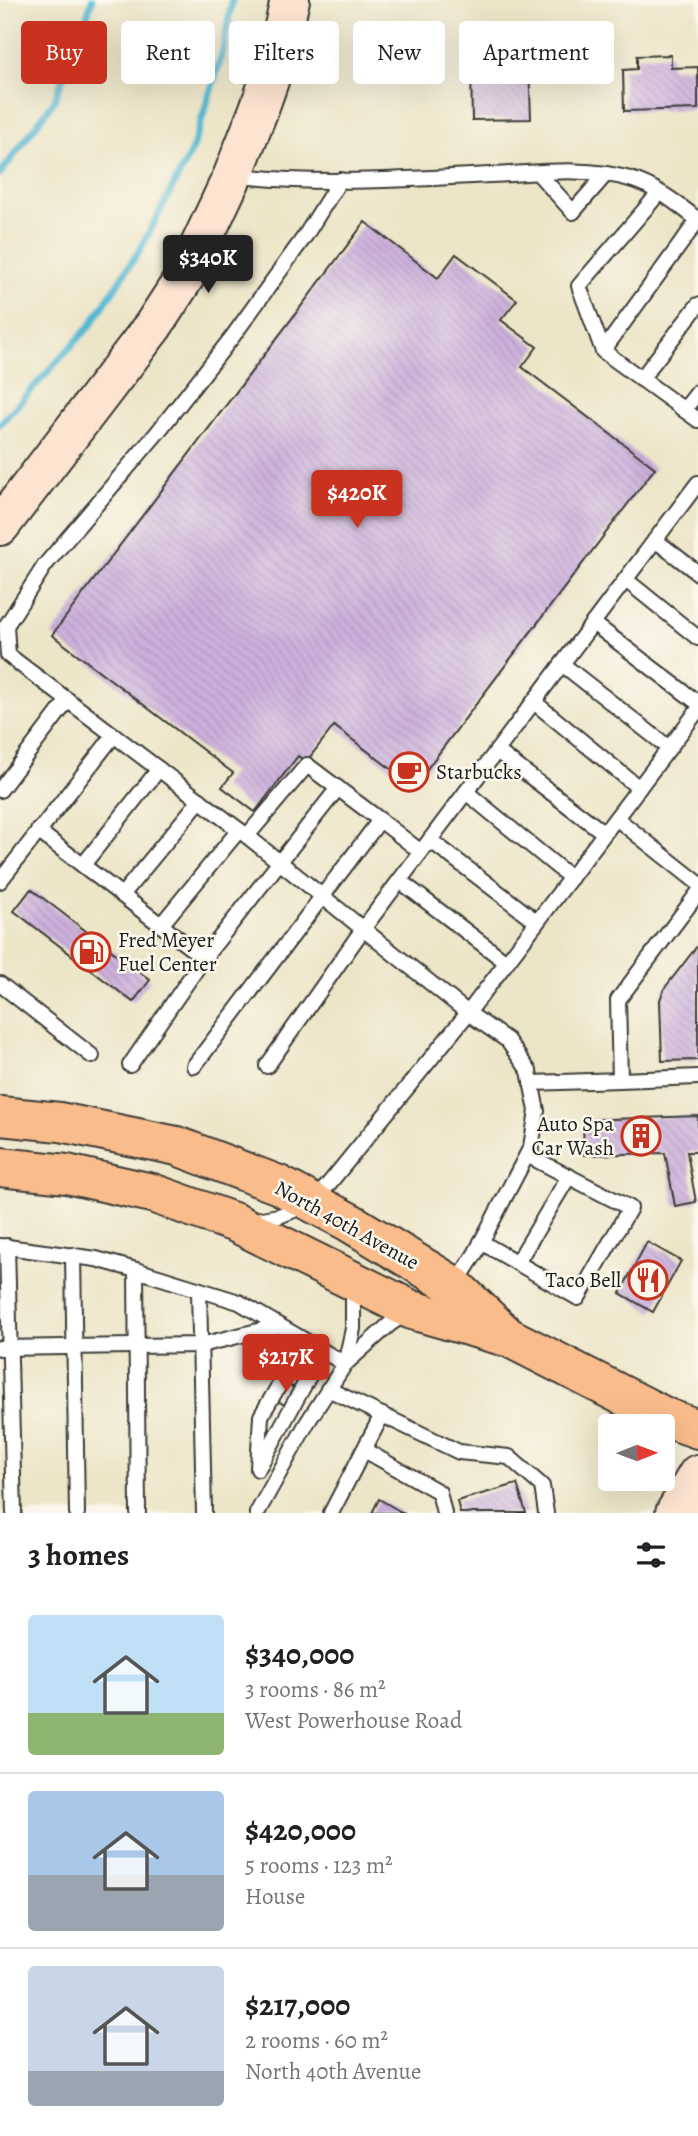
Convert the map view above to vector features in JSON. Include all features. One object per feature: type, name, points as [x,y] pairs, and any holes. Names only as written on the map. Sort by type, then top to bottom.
[{"type":"main road","points":[[0,526],[153,326],[186,275],[233,175],[276,61],[290,0]]},
{"type":"main road","name":"North 40th Avenue","points":[[4,1124],[60,1122],[177,1146],[279,1185],[314,1202],[454,1286],[510,1338]]},
{"type":"main road","name":"North 40th Avenue","points":[[11,1172],[67,1174],[152,1193],[236,1223],[412,1310],[510,1338],[667,1418],[698,1429]]},
{"type":"main road","points":[[675,1513],[698,1474]]},
{"type":"lane","points":[[233,175],[280,181],[592,171],[632,179],[674,201],[698,220],[603,351]]},
{"type":"lane","points":[[538,173],[573,212],[606,174]]},
{"type":"lane","points":[[340,180],[305,236],[233,336],[157,433],[45,565],[6,626],[8,655],[243,833],[468,1013],[507,1040],[529,1072],[537,1111],[531,1147],[481,1242],[454,1286]]},
{"type":"lane","points":[[659,193],[579,286],[603,351],[698,420]]},
{"type":"lane","points":[[641,379],[698,305]]},
{"type":"lane","points":[[684,410],[698,392]]},
{"type":"lane","points":[[267,1066],[363,929],[655,540],[696,491]]},
{"type":"lane","points":[[655,540],[698,573]]},
{"type":"lane","points":[[626,580],[698,638]]},
{"type":"lane","points":[[593,622],[698,703]]},
{"type":"lane","points":[[562,664],[669,748]]},
{"type":"lane","points":[[0,790],[68,700]]},
{"type":"lane","points":[[534,702],[639,788]]},
{"type":"lane","points":[[236,1223],[279,1216],[314,1202],[468,1013],[698,710]]},
{"type":"lane","points":[[0,881],[114,735]]},
{"type":"lane","points":[[497,751],[604,833]]},
{"type":"lane","points":[[161,925],[307,765],[380,820],[426,846],[537,922]]},
{"type":"lane","points":[[83,865],[159,769]]},
{"type":"lane","points":[[130,1065],[204,958],[338,788]]},
{"type":"lane","points":[[466,792],[571,878]]},
{"type":"lane","points":[[122,895],[200,800]]},
{"type":"lane","points":[[616,818],[698,883]]},
{"type":"lane","points":[[194,1066],[380,820]]},
{"type":"lane","points":[[38,831],[204,958]]},
{"type":"lane","points":[[400,881],[506,962]]},
{"type":"lane","points":[[620,1080],[618,1000],[698,892]]},
{"type":"lane","points":[[0,984],[92,1056]]},
{"type":"lane","points":[[531,1083],[698,1077]]},
{"type":"lane","points":[[481,1242],[578,1298],[630,1208],[527,1155]]},
{"type":"lane","points":[[517,1263],[569,1176]]},
{"type":"lane","points":[[14,1513],[5,1347],[4,1246],[73,1255],[136,1269],[239,1302],[345,1364]]},
{"type":"lane","points":[[73,1255],[77,1513]]},
{"type":"lane","points":[[136,1269],[138,1513]]},
{"type":"lane","points":[[345,1364],[353,1329],[353,1279]]},
{"type":"lane","points":[[200,1290],[204,1513]]},
{"type":"lane","points":[[257,1513],[345,1364],[390,1324],[412,1310]]},
{"type":"lane","points":[[5,1347],[201,1345],[278,1326]]},
{"type":"lane","points":[[305,1341],[261,1416],[258,1469],[323,1352]]},
{"type":"lane","points":[[328,1389],[459,1452],[509,1457],[542,1486],[546,1513]]},
{"type":"lane","points":[[331,1513],[382,1415]]},
{"type":"lane","points":[[364,1450],[439,1492],[444,1513]]},
{"type":"building","points":[[671,55],[671,68],[698,67],[698,109],[624,111],[623,70],[637,69],[637,56]]},
{"type":"building","points":[[471,84],[530,84],[531,119],[472,120]]},
{"type":"building","points":[[365,222],[438,278],[456,254],[517,300],[501,320],[537,347],[522,367],[655,468],[414,786],[334,726],[306,762],[298,756],[255,812],[222,787],[233,773],[52,635]]},
{"type":"building","points":[[31,889],[150,980],[133,1002],[14,911]]},
{"type":"building","points":[[698,945],[698,1060],[662,1061],[660,1000],[664,989]]},
{"type":"building","name":"Auto Spa Car Wash","points":[[698,1116],[698,1152],[687,1152],[696,1202],[675,1206],[665,1153],[584,1155],[583,1120]]},
{"type":"building","points":[[647,1242],[681,1261],[653,1312],[620,1293]]},
{"type":"building","points":[[285,1383],[296,1389],[286,1406],[275,1399]]},
{"type":"building","points":[[517,1484],[526,1513],[460,1513],[457,1501]]},
{"type":"building","points":[[379,1499],[403,1513],[372,1513]]},
{"type":"waterway","points":[[0,174],[54,101],[92,0]]},
{"type":"waterway","points":[[0,424],[90,326],[141,248],[192,150],[222,55],[232,0]]},
{"type":"place","name":"Starbucks","points":[[409,772]]},
{"type":"place","name":"Fred Meyer Fuel Center","points":[[91,952]]},
{"type":"place","name":"Auto Spa Car Wash","points":[[641,1136]]},
{"type":"place","name":"Taco Bell","points":[[648,1280]]}]
